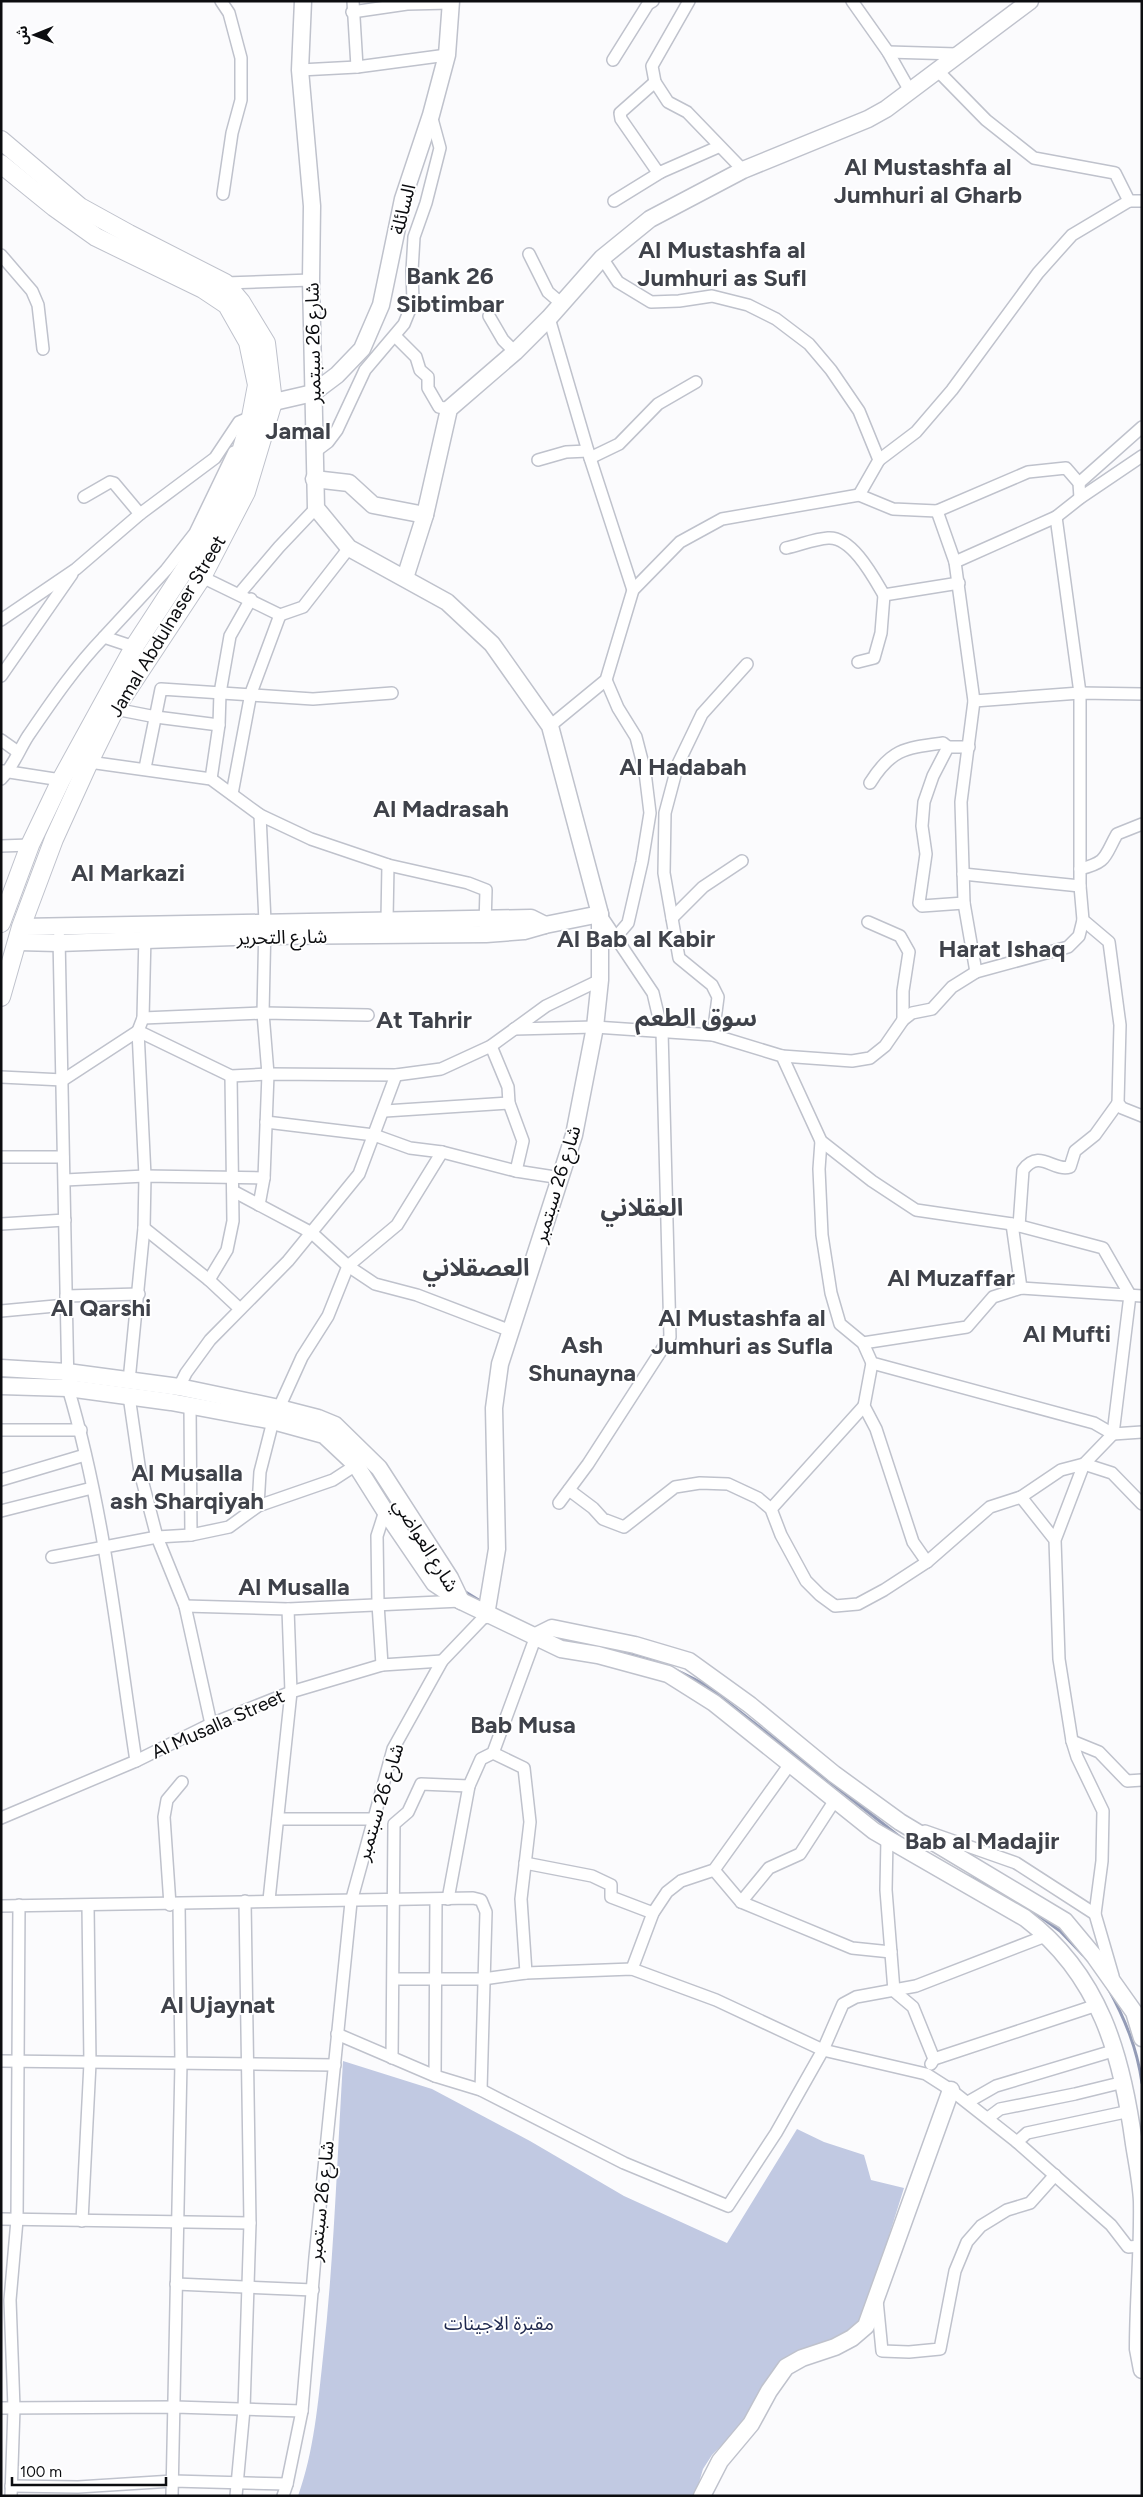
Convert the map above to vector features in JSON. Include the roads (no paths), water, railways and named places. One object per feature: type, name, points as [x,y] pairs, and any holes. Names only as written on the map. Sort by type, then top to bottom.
[{"type":"main road","name":"شارع 26 سبتمبر","points":[[303,1],[300,70],[312,206],[311,280],[316,508],[349,548],[448,602],[492,644],[550,726],[600,914],[600,980],[595,1027],[574,1135],[500,1364],[494,1408],[497,1549],[486,1616]]},
{"type":"main road","points":[[404,578],[425,515],[439,461],[449,409],[515,352],[562,304],[602,258],[650,218],[743,170],[868,119],[938,71],[1030,1]]},
{"type":"main road","name":"السائلة","points":[[250,414],[273,402],[313,393],[337,375],[362,349],[380,304],[403,199],[431,115],[447,55],[451,2]]},
{"type":"main road","name":"Jamal Abdulnaser Street","points":[[1,140],[80,207],[225,284],[241,302],[266,343],[273,402],[246,492],[202,577],[115,709],[89,762],[54,839],[19,934],[1,997]]},
{"type":"main road","name":"Jamal Abdulnaser Street","points":[[1,164],[54,208],[96,237],[203,289],[227,305],[248,342],[257,385],[229,494],[204,540],[134,647],[61,780],[30,845],[1,923]]},
{"type":"main road","points":[[314,478],[349,483],[373,506],[425,515]]},
{"type":"main road","name":"شارع التحرير","points":[[264,929],[387,920],[524,931],[600,914]]},
{"type":"main road","name":"شارع التحرير","points":[[19,934],[60,926],[145,933]]},
{"type":"main road","name":"شارع التحرير","points":[[19,934],[58,943],[145,933],[264,929],[485,927]]},
{"type":"main road","name":"شارع العواضي","points":[[1,1368],[68,1380],[129,1388],[179,1387],[276,1414],[324,1435],[356,1464],[385,1512],[434,1583],[461,1601]]},
{"type":"main road","name":"شارع العواضي","points":[[1,1386],[68,1380]]},
{"type":"main road","name":"شارع العواضي","points":[[129,1388],[190,1406],[318,1418],[335,1426],[379,1468],[450,1578],[461,1601]]},
{"type":"main road","points":[[461,1601],[486,1616],[536,1636],[561,1649],[598,1655],[668,1674],[714,1704],[874,1831],[1025,1918],[1048,1935],[1072,1965],[1096,2005],[1116,2050],[1124,2082],[1130,2111],[1142,2200],[1138,2349],[1142,2370]]},
{"type":"main road","points":[[536,1636],[552,1628],[635,1645],[689,1662],[750,1705],[834,1774],[900,1822],[1065,1921],[1095,1957],[1134,2012],[1142,2038]]},
{"type":"main road","points":[[887,1838],[900,1822]]},
{"type":"main road","points":[[702,2496],[720,2461],[751,2424],[769,2391],[786,2367],[802,2358],[835,2347],[852,2338],[866,2326],[911,2196],[951,2090]]},
{"type":"street","points":[[221,1],[229,13],[241,58],[241,100],[232,133],[222,194]]},
{"type":"street","points":[[613,60],[648,4],[653,1]]},
{"type":"street","points":[[689,1],[652,66],[656,82],[668,102],[687,112],[718,147],[743,170]]},
{"type":"street","points":[[852,1],[888,52],[910,91]]},
{"type":"street","points":[[357,67],[353,6],[451,2]]},
{"type":"street","points":[[888,52],[958,54]]},
{"type":"street","points":[[300,70],[357,67],[447,55]]},
{"type":"street","points":[[938,71],[986,120],[1034,158],[1115,173],[1129,201]]},
{"type":"street","points":[[656,82],[620,114],[621,119],[657,171],[662,172]]},
{"type":"street","points":[[316,451],[328,442],[337,430],[365,370],[404,324],[414,302],[412,271],[414,237],[426,203],[440,148],[431,115]]},
{"type":"street","points":[[614,201],[662,172],[718,147]]},
{"type":"street","points":[[859,495],[878,460],[916,432],[946,397],[1038,273],[1072,235],[1129,201],[1142,201]]},
{"type":"street","points":[[529,254],[548,292],[562,304]]},
{"type":"street","points":[[1,255],[32,291],[38,305],[43,349]]},
{"type":"street","points":[[602,258],[618,282],[651,302],[679,301],[712,296],[748,305],[776,319],[809,344],[831,370],[859,411],[878,460]]},
{"type":"street","points":[[225,284],[311,280]]},
{"type":"street","points":[[488,316],[503,340],[515,352]]},
{"type":"street","points":[[549,318],[589,455],[633,590]]},
{"type":"street","points":[[395,336],[416,357],[420,370],[428,377],[428,388],[439,408],[449,409]]},
{"type":"street","points":[[362,349],[365,370]]},
{"type":"street","points":[[538,460],[566,452],[589,455],[619,444],[658,404],[696,382]]},
{"type":"street","points":[[1,620],[76,569],[140,514],[215,458],[239,422],[250,414]]},
{"type":"street","points":[[61,780],[4,774],[78,665],[166,570],[195,533],[222,479],[250,414]]},
{"type":"street","points":[[1079,483],[1142,427]]},
{"type":"street","points":[[955,562],[1056,517],[1080,498],[1142,456]]},
{"type":"street","points":[[550,726],[606,680],[633,590],[680,542],[722,519],[859,495],[893,509],[937,511],[1028,472],[1066,468],[1079,483],[1080,498]]},
{"type":"street","points":[[84,497],[110,482],[114,482],[140,514]]},
{"type":"street","points":[[212,779],[219,725],[220,693],[230,636],[245,596],[279,547],[316,508]]},
{"type":"street","points":[[937,511],[955,562],[974,701],[962,802],[964,903],[976,972]]},
{"type":"street","points":[[514,1029],[595,1027],[713,1035],[782,1056],[852,1061],[870,1058],[886,1046],[903,1020],[912,1013],[932,1009],[952,987],[976,972],[1068,947],[1079,936],[1083,920],[1080,886],[1080,692],[1056,517]]},
{"type":"street","points":[[786,548],[830,537],[841,542],[863,558],[884,595],[881,633],[874,658],[858,662]]},
{"type":"street","points":[[202,577],[280,614],[303,607],[349,548]]},
{"type":"street","points":[[1,676],[76,569]]},
{"type":"street","points":[[884,595],[959,583]]},
{"type":"street","points":[[232,794],[251,693],[280,614]]},
{"type":"street","points":[[104,636],[134,647]]},
{"type":"street","points":[[713,1035],[718,997],[712,985],[679,958],[664,873],[665,813],[678,764],[702,714],[747,664]]},
{"type":"street","points":[[606,680],[618,708],[636,737],[645,772],[650,813],[642,862],[628,923],[616,938]]},
{"type":"street","points":[[145,768],[161,689],[251,693],[313,699],[392,693]]},
{"type":"street","points":[[974,701],[1080,692],[1142,694]]},
{"type":"street","points":[[115,709],[156,718],[219,725]]},
{"type":"street","points":[[1,740],[18,752]]},
{"type":"street","points":[[870,783],[881,765],[894,754],[938,744],[948,747],[969,747]]},
{"type":"street","points":[[948,747],[933,776],[924,802],[922,826],[926,854],[919,903],[922,906],[936,907],[964,903]]},
{"type":"street","points":[[89,762],[145,768],[212,779],[260,815],[312,839],[388,865],[486,890],[485,927]]},
{"type":"street","points":[[259,1205],[264,1178],[268,1074],[262,1013],[264,929],[260,815]]},
{"type":"street","points":[[1080,869],[1094,866],[1106,858],[1117,834],[1142,824]]},
{"type":"street","points":[[1,846],[30,845]]},
{"type":"street","points":[[672,918],[702,887],[742,861]]},
{"type":"street","points":[[387,920],[388,865]]},
{"type":"street","points":[[963,874],[1080,886]]},
{"type":"street","points":[[559,1503],[588,1464],[670,1337],[662,1031],[652,993],[600,914]]},
{"type":"street","points":[[1021,1288],[1015,1225],[1023,1170],[1028,1164],[1043,1160],[1066,1168],[1070,1167],[1074,1151],[1095,1135],[1118,1103],[1120,1025],[1109,942],[1083,920]]},
{"type":"street","points":[[868,922],[900,936],[909,952],[903,991],[903,1020]]},
{"type":"street","points":[[60,926],[58,943],[63,1080],[62,1157],[65,1180],[68,1380],[80,1430],[103,1548],[136,1761]]},
{"type":"street","points":[[145,933],[143,1018],[138,1031],[145,1176],[144,1228],[129,1388],[140,1472],[157,1536],[185,1606],[211,1724]]},
{"type":"street","points":[[138,1031],[231,1076],[268,1074],[396,1075],[441,1069],[491,1046],[546,1006],[600,980]]},
{"type":"street","points":[[143,1018],[262,1013],[368,1015]]},
{"type":"street","points":[[1,1077],[63,1080],[138,1031]]},
{"type":"street","points":[[491,1046],[508,1087],[509,1103],[523,1142],[516,1171]]},
{"type":"street","points":[[782,1056],[821,1141],[872,1181],[916,1210],[1015,1225],[1103,1248],[1130,1295],[1113,1434],[1084,1464],[1055,1540],[1059,1659],[1072,1741],[1077,1757],[1103,1811],[1102,1861],[1095,1914],[1115,1987]]},
{"type":"street","points":[[179,1387],[186,1373],[210,1340],[312,1234],[359,1174],[385,1111],[396,1075]]},
{"type":"street","points":[[209,1280],[227,1250],[233,1220],[231,1076]]},
{"type":"street","points":[[385,1111],[509,1103]]},
{"type":"street","points":[[1118,1103],[1122,1108],[1142,1116]]},
{"type":"street","points":[[266,1122],[374,1135],[410,1148],[442,1152],[516,1171],[560,1178]]},
{"type":"street","points":[[771,1509],[864,1406],[872,1363],[864,1343],[840,1324],[831,1294],[822,1235],[819,1169],[821,1141]]},
{"type":"street","points":[[258,1506],[260,1472],[276,1414],[302,1357],[328,1316],[348,1266],[397,1225],[442,1152]]},
{"type":"street","points":[[1,1157],[62,1157]]},
{"type":"street","points":[[65,1180],[145,1176],[264,1178]]},
{"type":"street","points":[[233,1191],[312,1234],[348,1266],[375,1284],[417,1295],[511,1331]]},
{"type":"street","points":[[1,1224],[65,1220]]},
{"type":"street","points":[[144,1228],[209,1280],[240,1309]]},
{"type":"street","points":[[864,1343],[967,1328],[993,1297],[1021,1288],[1142,1296]]},
{"type":"street","points":[[1,1311],[66,1300],[139,1294]]},
{"type":"street","points":[[872,1363],[1094,1423],[1113,1434],[1142,1432]]},
{"type":"street","points":[[190,1406],[191,1535]]},
{"type":"street","points":[[864,1406],[876,1429],[913,1542],[927,1562]]},
{"type":"street","points":[[1,1430],[80,1430]]},
{"type":"street","points":[[1,1480],[85,1455]]},
{"type":"street","points":[[52,1557],[157,1536],[191,1535],[229,1527],[258,1506],[333,1480],[356,1464]]},
{"type":"street","points":[[569,1490],[594,1508],[603,1519],[624,1527],[675,1487],[700,1483],[728,1484],[758,1498],[771,1509],[781,1536],[806,1581],[835,1606],[858,1604],[884,1590],[927,1562],[990,1507],[1021,1497],[1061,1470],[1084,1464],[1112,1473],[1142,1504]]},
{"type":"street","points":[[1,1511],[92,1488]]},
{"type":"street","points":[[1021,1497],[1055,1540]]},
{"type":"street","points":[[382,1665],[378,1604],[377,1536],[385,1512]]},
{"type":"street","points":[[185,1606],[288,1609],[461,1601]]},
{"type":"street","points":[[269,1900],[291,1692],[288,1609]]},
{"type":"street","name":"شارع 26 سبتمبر","points":[[283,2496],[302,2411],[351,1902],[393,1749],[442,1662],[486,1616]]},
{"type":"street","points":[[448,1899],[470,1786],[480,1759],[493,1753],[536,1636]]},
{"type":"street","name":"Al Musalla Street","points":[[1,1818],[136,1761],[211,1724],[291,1692],[382,1665],[442,1662]]},
{"type":"street","points":[[1072,1741],[1099,1752],[1127,1781],[1142,1780]]},
{"type":"street","points":[[493,1753],[524,1768],[530,1822],[521,1899],[526,1973]]},
{"type":"street","points":[[632,1969],[653,1913],[667,1892],[681,1881],[714,1870],[790,1764]]},
{"type":"street","points":[[172,2496],[180,2063],[174,1905],[164,1817],[167,1800],[182,1782]]},
{"type":"street","points":[[392,2058],[394,1824],[408,1812],[421,1784],[470,1786]]},
{"type":"street","points":[[741,1902],[769,1868],[800,1854],[835,1800]]},
{"type":"street","points":[[278,1819],[374,1819]]},
{"type":"street","points":[[900,1822],[1016,1863],[1095,1914]]},
{"type":"street","points":[[887,1838],[886,1890],[894,1991],[913,2008],[934,2059]]},
{"type":"street","points":[[525,1863],[592,1876],[611,1884],[611,1897],[653,1913]]},
{"type":"street","points":[[714,1870],[741,1902],[852,1948],[891,1952]]},
{"type":"street","points":[[1,1906],[174,1905],[269,1900],[351,1902],[436,1901],[473,1898],[482,1900],[486,1912],[482,1979],[480,2090]]},
{"type":"street","points":[[236,2496],[244,2409],[250,2223],[246,2063],[245,1901]]},
{"type":"street","points":[[435,2076],[436,1901]]},
{"type":"street","points":[[19,1905],[17,2220],[6,2299],[14,2408],[11,2491],[78,2491],[173,2481],[287,2484]]},
{"type":"street","points":[[82,2221],[90,2064],[88,1906]]},
{"type":"street","points":[[338,2034],[435,2076],[480,2090],[624,2163],[728,2206],[776,2133],[823,2050],[843,2004],[856,1997],[916,1986],[1048,1935]]},
{"type":"street","points":[[394,1979],[436,1981],[482,1979],[526,1973],[632,1969],[716,2000],[823,2050],[926,2074],[968,2102],[1055,2174],[1111,2225],[1128,2247],[1141,2246]]},
{"type":"street","points":[[926,2074],[934,2059],[1096,2005]]},
{"type":"street","points":[[968,2102],[996,2086],[1116,2050]]},
{"type":"street","points":[[1,2061],[90,2064],[246,2063],[335,2065]]},
{"type":"street","points":[[988,2118],[1000,2109],[1124,2082]]},
{"type":"street","points":[[1017,2142],[1026,2133],[1130,2111]]},
{"type":"street","points":[[877,2298],[882,2351],[909,2352],[940,2349],[955,2271],[967,2242],[981,2226],[1007,2210],[1030,2203],[1055,2174]]},
{"type":"street","points":[[1,2219],[250,2223]]},
{"type":"street","points":[[176,2284],[313,2290]]},
{"type":"street","points":[[1,2408],[175,2407],[302,2411]]},
{"type":"waterway","points":[[464,1591],[482,1602]]},
{"type":"waterway","points":[[557,1637],[580,1644]]},
{"type":"waterway","points":[[611,1650],[660,1664],[683,1673],[707,1686],[900,1837]]},
{"type":"waterway","points":[[968,1876],[999,1890]]},
{"type":"waterway","points":[[1034,1912],[1060,1931],[1083,1955]]},
{"type":"waterway","points":[[1108,1988],[1130,2034],[1142,2083]]},
{"type":"district","name":"Al Mustashfa al Jumhuri al Gharb","points":[[928,180]]},
{"type":"district","name":"Al Mustashfa al Jumhuri as Sufl","points":[[722,263]]},
{"type":"district","name":"Bank 26 Sibtimbar","points":[[450,289]]},
{"type":"district","name":"Jamal","points":[[298,430]]},
{"type":"district","name":"Al Hadabah","points":[[683,766]]},
{"type":"district","name":"Al Madrasah","points":[[441,808]]},
{"type":"district","name":"Al Markazi","points":[[128,872]]},
{"type":"district","name":"Al Bab al Kabir","points":[[636,938]]},
{"type":"district","name":"Harat Ishaq","points":[[1002,948]]},
{"type":"district","name":"سوق الطعم","points":[[696,1017]]},
{"type":"district","name":"At Tahrir","points":[[424,1019]]},
{"type":"district","name":"العقلاني","points":[[642,1207]]},
{"type":"district","name":"العصقلاني","points":[[476,1267]]},
{"type":"district","name":"Al Muzaffar","points":[[951,1277]]},
{"type":"district","name":"Al Qarshi","points":[[101,1307]]},
{"type":"district","name":"Al Mustashfa al Jumhuri as Sufla","points":[[742,1331]]},
{"type":"district","name":"Al Mufti","points":[[1067,1333]]},
{"type":"district","name":"Ash Shunayna","points":[[582,1358]]},
{"type":"district","name":"Al Musalla ash Sharqiyah","points":[[187,1486]]},
{"type":"district","name":"Al Musalla","points":[[294,1586]]},
{"type":"district","name":"Bab Musa","points":[[523,1724]]},
{"type":"district","name":"Bab al Madajir","points":[[982,1840]]},
{"type":"district","name":"Al Ujaynat","points":[[218,2004]]},
{"type":"park label","name":"مقبرة الاجينات","points":[[499,2323]]}]
